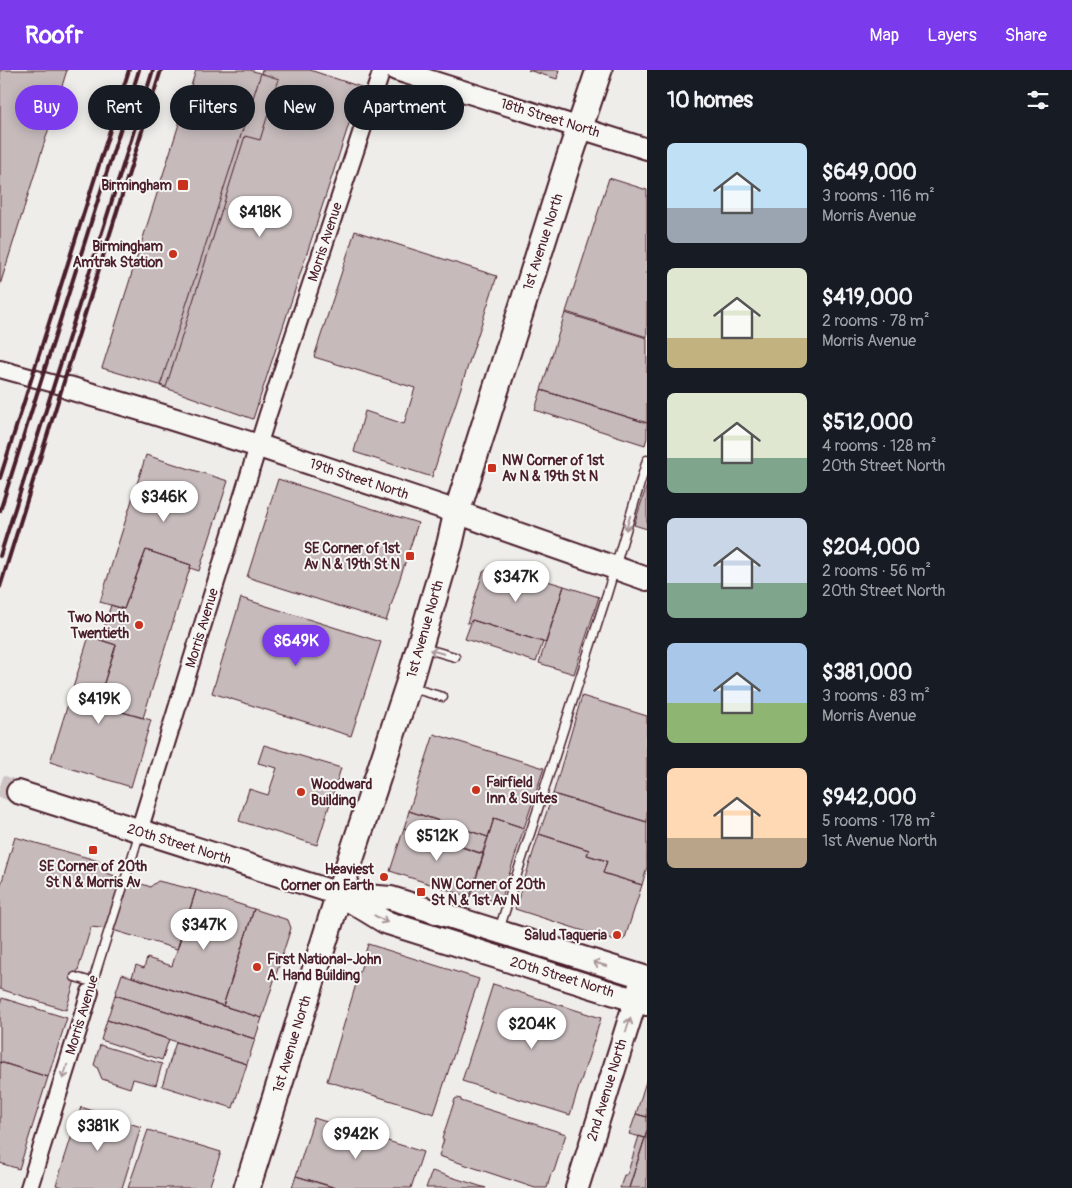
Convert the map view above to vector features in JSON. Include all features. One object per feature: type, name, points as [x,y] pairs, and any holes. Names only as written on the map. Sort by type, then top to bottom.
[{"type":"main road","name":"1st Avenue North","points":[[247,1188],[339,894],[408,686],[450,543],[457,512],[599,70]]},
{"type":"main road","name":"19th Street North","points":[[69,388],[258,445],[647,579]]},
{"type":"main road","name":"20th Street North","points":[[18,792],[339,894],[391,898],[498,932],[646,973]]},
{"type":"main road","name":"20th Street North","points":[[339,894],[385,922],[641,1002]]},
{"type":"main road","name":"2nd Avenue North","points":[[577,1188],[641,1002],[646,973]]},
{"type":"street","name":"Morris Avenue","points":[[139,831],[258,445],[382,70]]},
{"type":"street","name":"18th Street North","points":[[396,70],[647,149]]},
{"type":"street","points":[[0,369],[69,388]]},
{"type":"street","name":"Morris Avenue","points":[[29,1188],[91,987]]},
{"type":"lane","points":[[498,932],[647,460]]},
{"type":"lane","points":[[419,646],[455,657]]},
{"type":"lane","points":[[408,686],[443,697]]},
{"type":"lane","name":"Morris Avenue","points":[[91,987],[108,929],[126,879],[139,831]]},
{"type":"lane","points":[[75,977],[91,987]]},
{"type":"building","points":[[0,70],[67,70],[62,85],[15,85],[15,130],[48,130],[0,285]]},
{"type":"building","name":"Birmingham Amtrak Station","points":[[196,70],[250,70],[279,79],[277,85],[265,85],[265,124],[260,140],[245,136],[166,387],[102,368],[177,130],[255,130],[255,85],[191,85]]},
{"type":"building","points":[[262,70],[310,70],[355,85],[344,85],[344,130],[347,130],[253,419],[160,386],[243,130],[255,130],[255,92]]},
{"type":"building","points":[[528,70],[559,70],[557,79]]},
{"type":"building","points":[[609,178],[647,190],[647,337],[566,312]]},
{"type":"building","points":[[355,231],[497,276],[432,477],[354,452],[365,411],[404,424],[415,388],[314,357]]},
{"type":"building","points":[[565,313],[647,338],[647,423],[541,390]]},
{"type":"building","points":[[541,390],[647,423],[645,445],[535,410]]},
{"type":"building","points":[[146,455],[228,481],[199,571],[190,568],[191,565],[146,550],[124,609],[100,602]]},
{"type":"building","points":[[278,479],[418,523],[386,621],[247,577]]},
{"type":"building","points":[[647,485],[647,529],[634,525]]},
{"type":"building","name":"Two North Twentieth","points":[[146,550],[191,565],[143,718],[97,705],[116,645],[100,640],[111,605],[124,609]]},
{"type":"building","points":[[495,565],[564,586],[546,643],[472,620],[467,623],[483,572]]},
{"type":"building","points":[[564,586],[599,597],[574,674],[539,663]]},
{"type":"building","points":[[241,598],[381,642],[351,736],[212,693]]},
{"type":"building","points":[[472,620],[543,642],[536,662],[465,639]]},
{"type":"building","points":[[89,636],[116,645],[97,705],[151,720],[131,787],[50,762]]},
{"type":"building","points":[[582,696],[647,716],[647,822],[553,794]]},
{"type":"building","name":"Fairfield Inn & Suites","points":[[434,734],[544,768],[524,828],[494,818],[488,837],[409,811]]},
{"type":"building","name":"Woodward Building","points":[[264,745],[341,768],[317,845],[239,821],[249,789],[268,795],[277,768],[258,763]]},
{"type":"building","points":[[553,794],[647,822],[647,867],[642,885],[603,873],[607,861],[587,855],[589,850],[539,834]]},
{"type":"building","points":[[409,811],[488,837],[482,854],[404,828]]},
{"type":"building","points":[[494,818],[524,828],[500,903],[471,894]]},
{"type":"building","points":[[404,828],[484,854],[470,897],[390,871]]},
{"type":"building","points":[[539,834],[589,850],[587,855],[607,861],[603,873],[642,885],[623,940],[615,941],[515,909]]},
{"type":"building","points":[[15,837],[99,861],[106,873],[150,887],[158,881],[196,890],[177,949],[109,929],[91,927],[66,1010],[0,989],[0,888]]},
{"type":"building","points":[[196,890],[254,909],[223,1006],[132,977],[136,965],[144,968],[147,958],[172,966]]},
{"type":"building","name":"First National-John A. Hand Building","points":[[254,909],[288,920],[291,928],[262,1018],[223,1006]]},
{"type":"building","points":[[368,944],[479,979],[434,1114],[327,1081]]},
{"type":"building","points":[[122,974],[262,1018],[255,1039],[115,995]]},
{"type":"building","points":[[493,984],[601,1018],[570,1115],[462,1081]]},
{"type":"building","points":[[115,995],[255,1039],[247,1064],[107,1020]]},
{"type":"building","points":[[2,998],[67,1018],[48,1077],[0,1062],[0,1005]]},
{"type":"building","points":[[107,1020],[169,1039],[162,1060],[101,1040]]},
{"type":"building","points":[[176,1042],[247,1064],[233,1108],[162,1086]]},
{"type":"building","points":[[100,1045],[162,1064],[156,1085],[133,1079],[130,1088],[102,1079],[97,1067],[94,1065]]},
{"type":"building","points":[[0,1062],[48,1077],[19,1169],[0,1163]]},
{"type":"building","points":[[647,1078],[647,1117],[636,1114]]},
{"type":"building","points":[[455,1099],[461,1099],[461,1101],[566,1134],[547,1188],[535,1188],[439,1156],[444,1139],[442,1139]]},
{"type":"building","points":[[81,1107],[141,1127],[122,1188],[66,1188],[56,1185]]},
{"type":"building","points":[[636,1114],[647,1117],[645,1138],[629,1134]]},
{"type":"building","points":[[314,1118],[423,1152],[411,1188],[337,1188],[296,1176]]},
{"type":"building","points":[[148,1130],[221,1152],[209,1188],[128,1188]]},
{"type":"building","points":[[647,1130],[647,1188],[629,1188],[645,1138]]},
{"type":"building","points":[[639,1136],[645,1138],[629,1188],[620,1188],[624,1175],[627,1175]]},
{"type":"building","points":[[432,1171],[486,1188],[426,1188]]},
{"type":"building","points":[[296,1176],[335,1188],[292,1188]]},
{"type":"tunnel","points":[[0,786],[18,792]]},
{"type":"railway","points":[[0,478],[129,70]]},
{"type":"railway","points":[[0,511],[139,70]]},
{"type":"railway","points":[[0,556],[153,70]]},
{"type":"railway","points":[[0,587],[161,70]]},
{"type":"place","name":"Birmingham","points":[[183,185]]},
{"type":"place","name":"Birmingham Amtrak Station","points":[[173,254]]},
{"type":"place","name":"NW Corner of 1st Av N & 19th St N","points":[[492,468]]},
{"type":"place","name":"SE Corner of 1st Av N & 19th St N","points":[[410,556]]},
{"type":"place","name":"Two North Twentieth","points":[[139,625]]},
{"type":"place","name":"Fairfield Inn & Suites","points":[[476,790]]},
{"type":"place","name":"Woodward Building","points":[[301,792]]},
{"type":"place","name":"SE Corner of 20th St N & Morris Av","points":[[93,850]]},
{"type":"place","name":"Heaviest Corner on Earth","points":[[384,877]]},
{"type":"place","name":"NW Corner of 20th St N & 1st Av N","points":[[421,892]]},
{"type":"place","name":"Salud Taqueria","points":[[617,935]]},
{"type":"place","name":"First National-John A. Hand Building","points":[[257,967]]}]
